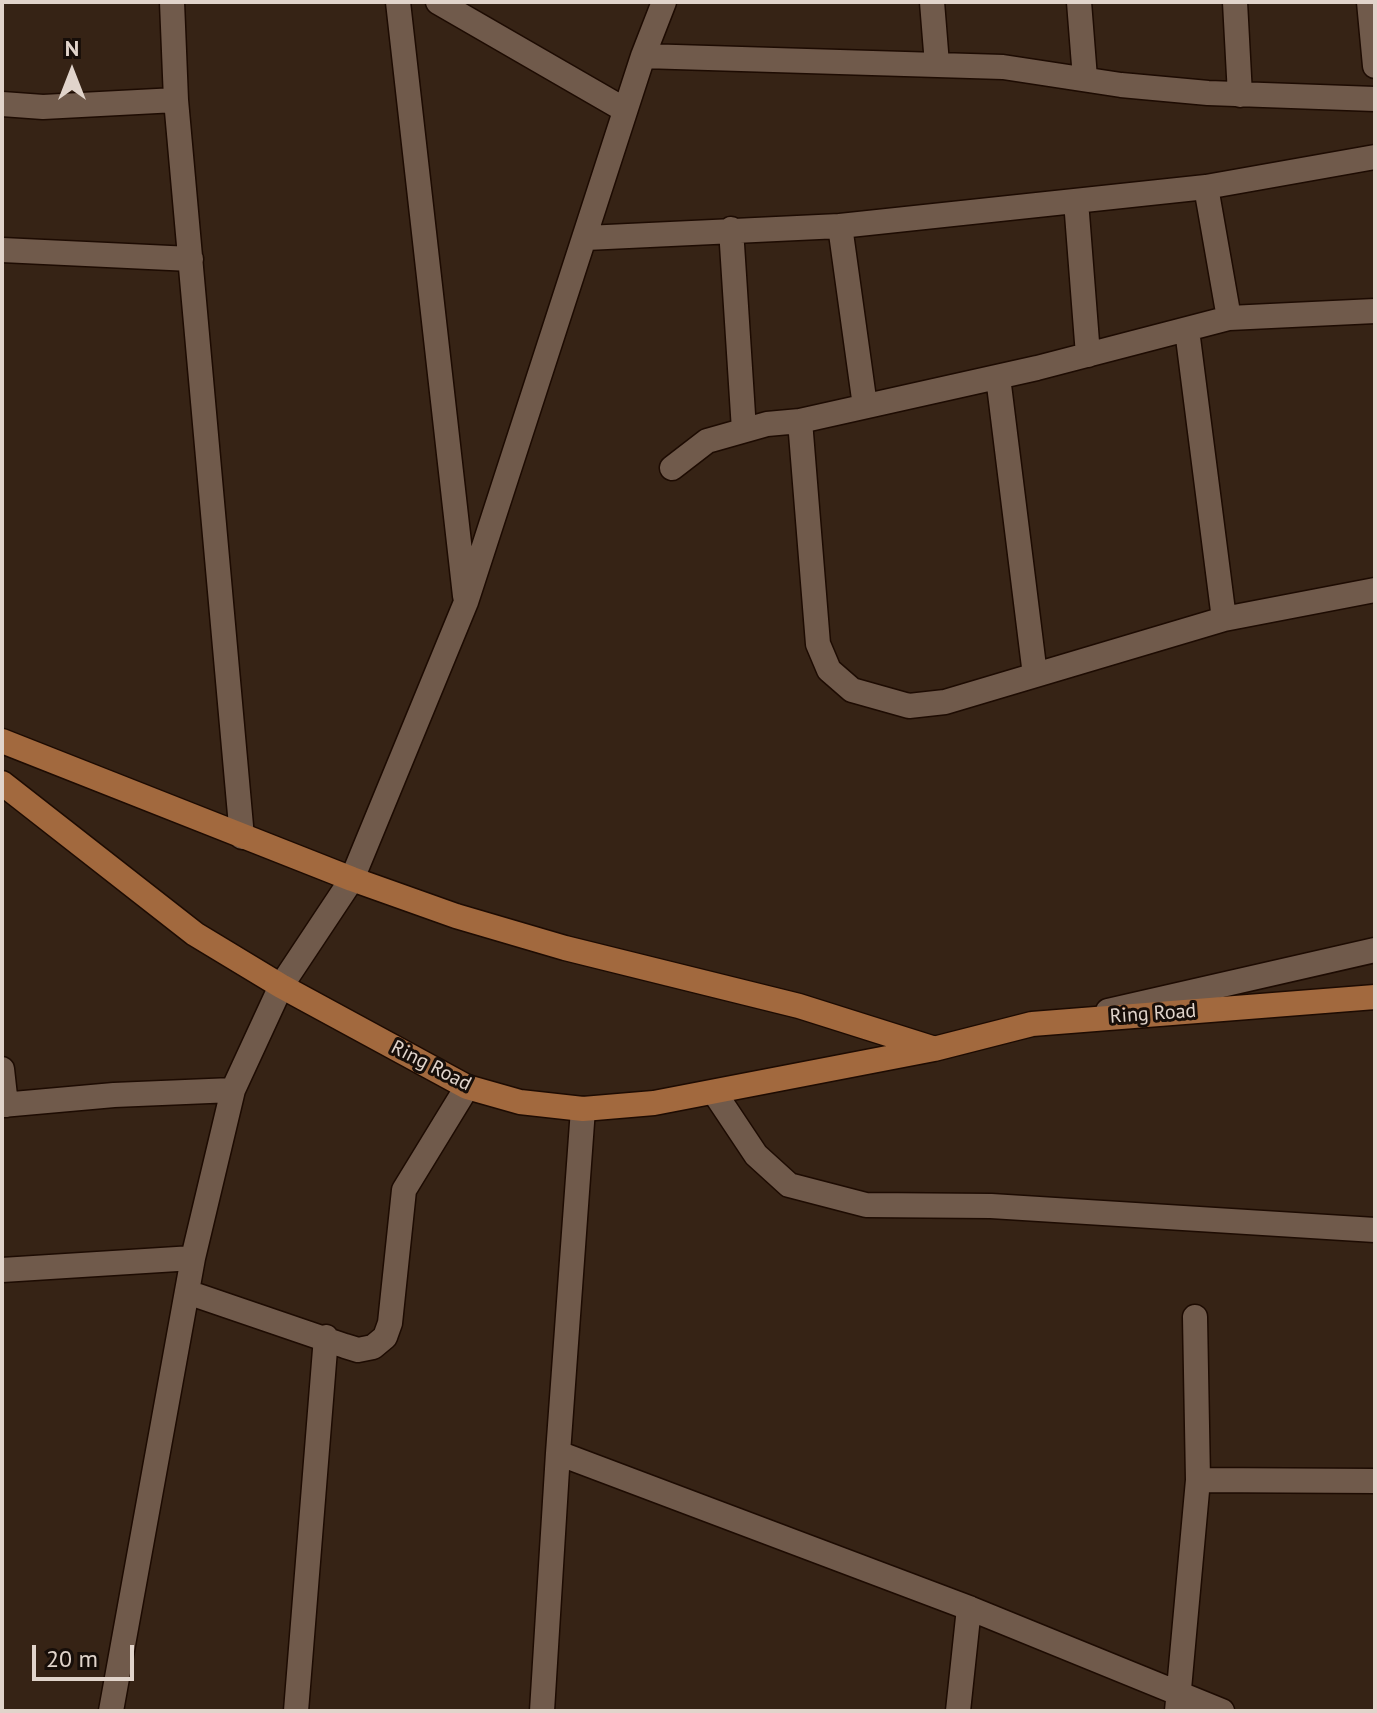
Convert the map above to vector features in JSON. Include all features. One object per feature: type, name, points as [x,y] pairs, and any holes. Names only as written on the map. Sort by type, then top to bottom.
[{"type":"main road","points":[[2,741],[242,837],[456,916],[565,948],[799,1006],[934,1049]]},
{"type":"main road","name":"Ring Road","points":[[2,783],[195,934],[281,986],[467,1087],[520,1102],[583,1109],[714,1092],[934,1049],[1032,1024],[1375,997]]},
{"type":"street","points":[[172,2],[176,100],[242,837]]},
{"type":"street","points":[[398,2],[466,602]]},
{"type":"street","points":[[438,2],[625,110]]},
{"type":"street","points":[[111,1711],[193,1258],[233,1090],[281,986],[352,879],[466,602],[625,110],[664,2]]},
{"type":"street","points":[[932,2],[937,64]]},
{"type":"street","points":[[1079,2],[1085,78]]},
{"type":"street","points":[[1235,2],[1240,95]]},
{"type":"street","points":[[1369,2],[1375,66]]},
{"type":"street","points":[[643,56],[1003,67],[1121,85],[1240,95],[1375,99]]},
{"type":"street","points":[[2,104],[43,107],[176,100]]},
{"type":"street","points":[[586,238],[840,226],[1206,187],[1375,157]]},
{"type":"street","points":[[1206,187],[1229,318]]},
{"type":"street","points":[[1076,201],[1088,355]]},
{"type":"street","points":[[840,226],[865,406]]},
{"type":"street","points":[[731,229],[744,430]]},
{"type":"street","points":[[2,250],[191,259]]},
{"type":"street","points":[[672,468],[707,441],[744,430],[800,421],[998,377],[1229,318],[1375,311]]},
{"type":"street","points":[[1187,330],[1224,619]]},
{"type":"street","points":[[998,377],[1035,675]]},
{"type":"street","points":[[800,421],[818,644],[829,670],[852,690],[909,706],[945,702],[1224,619],[1375,590]]},
{"type":"street","points":[[1067,1020],[1375,950]]},
{"type":"street","points":[[2,1069],[4,1105],[114,1095],[233,1090]]},
{"type":"street","points":[[187,1292],[358,1350],[373,1347],[385,1337],[390,1323],[404,1190],[467,1087]]},
{"type":"street","points":[[714,1092],[756,1155],[789,1185],[866,1205],[991,1206],[1375,1230]]},
{"type":"street","points":[[542,1711],[583,1109]]},
{"type":"street","points":[[2,1270],[193,1258]]},
{"type":"street","points":[[1178,1701],[1198,1480],[1195,1317]]},
{"type":"street","points":[[296,1711],[326,1337]]},
{"type":"street","points":[[558,1453],[969,1608],[1178,1701],[1222,1711]]},
{"type":"street","points":[[1198,1480],[1375,1481]]},
{"type":"street","points":[[958,1711],[969,1608]]}]
